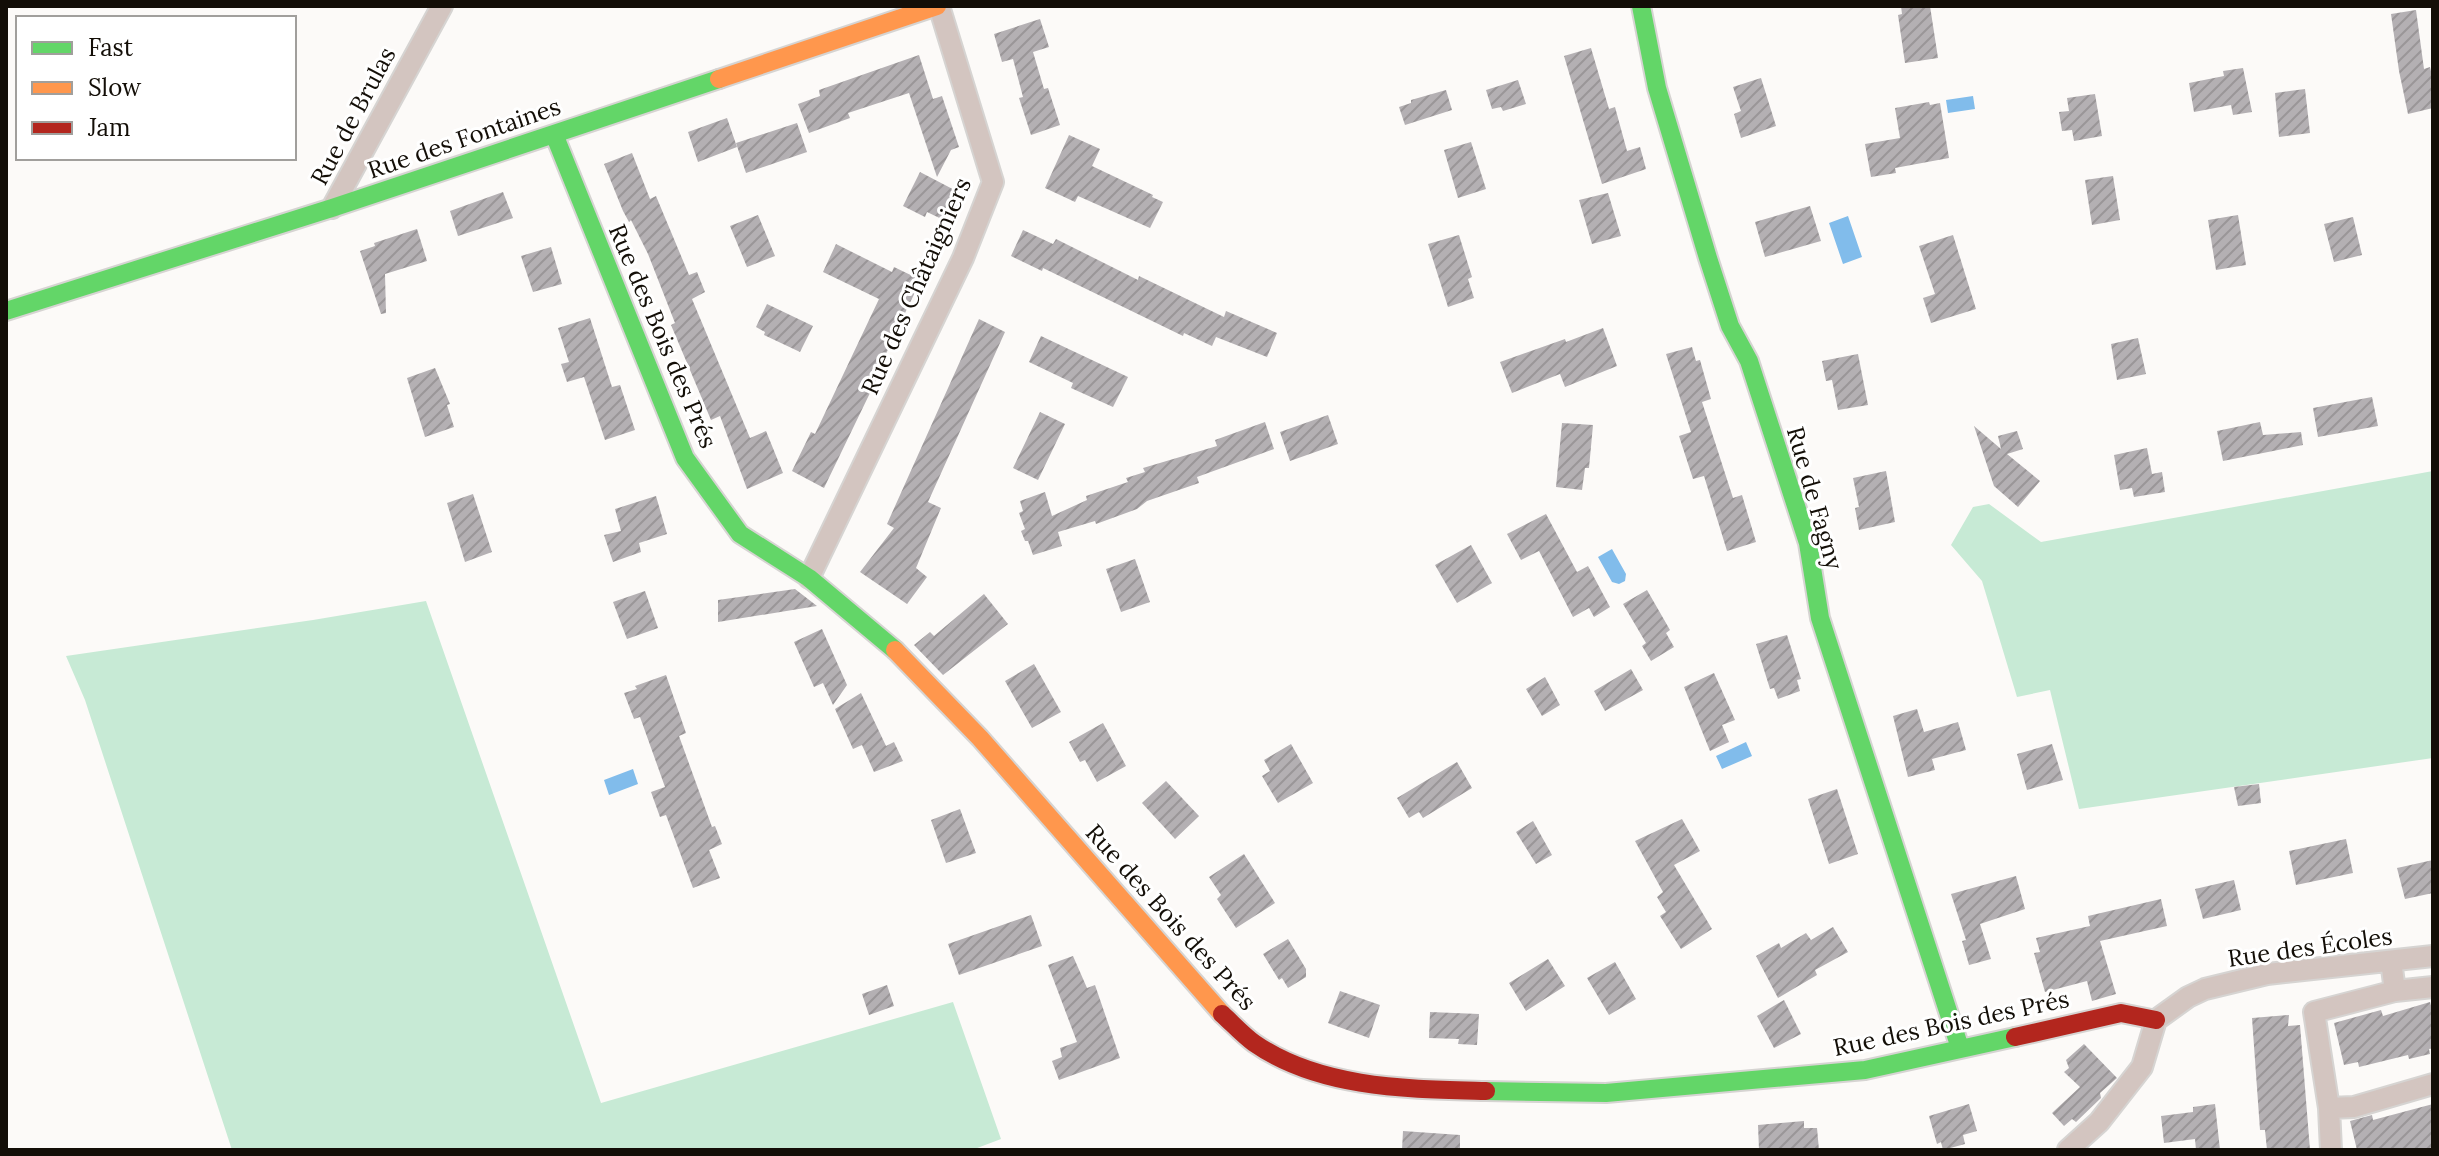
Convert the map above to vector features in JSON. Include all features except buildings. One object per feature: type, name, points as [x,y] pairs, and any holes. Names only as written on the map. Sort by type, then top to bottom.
[{"type":"street","name":"Rue de Brulas","points":[[332,208],[442,6]]},
{"type":"street","name":"Rue des Fontaines","points":[[6,311],[332,208],[938,6]]},
{"type":"street","name":"Rue des Châtaigniers","points":[[809,578],[963,258],[993,182],[938,6]]},
{"type":"street","name":"Rue de Fagny","points":[[1641,6],[1657,88],[1708,258],[1730,326],[1749,361],[1808,543],[1820,618],[1960,1048]]},
{"type":"street","name":"Rue des Bois des Prés","points":[[554,134],[685,458],[740,534],[809,578],[884,638],[980,738],[1212,1005],[1254,1043],[1298,1067],[1349,1081],[1452,1090],[1606,1093],[1865,1070],[2121,1013],[2156,1020]]},
{"type":"street","name":"Rue des Écoles","points":[[2156,1020],[2179,1002],[2205,989],[2267,974],[2433,956]]},
{"type":"street","points":[[2391,961],[2395,991]]},
{"type":"street","points":[[2331,1150],[2329,1108],[2314,1012],[2395,991],[2433,987]]},
{"type":"street","points":[[2068,1150],[2099,1122],[2137,1075],[2151,1043],[2156,1020]]},
{"type":"street","points":[[2329,1108],[2354,1107],[2433,1084]]},
{"type":"green space","points":[[2433,471],[2433,758],[2079,809],[2050,690],[2017,697],[1982,581],[1951,545],[1973,507],[1989,504],[2041,542]]},
{"type":"green space","points":[[426,601],[601,1103],[953,1002],[1001,1139],[972,1150],[232,1150],[85,700],[66,656]]},
{"type":"water","points":[[1973,96],[1975,109],[1948,113],[1946,100]]},
{"type":"water","points":[[1848,216],[1862,257],[1843,264],[1829,223]]},
{"type":"water","points":[[1612,549],[1626,574],[1625,581],[1619,584],[1612,582],[1598,557]]},
{"type":"water","points":[[1746,742],[1752,756],[1722,769],[1716,756]]},
{"type":"water","points":[[633,769],[638,784],[609,795],[604,780]]},
{"type":"traffic: fast","points":[[1641,6],[1657,88],[1708,258],[1730,326],[1749,361],[1808,543],[1820,618],[1960,1048]]},
{"type":"traffic: fast","points":[[6,311],[332,208],[719,79]]},
{"type":"traffic: fast","points":[[554,134],[685,458],[740,534],[809,578],[895,650]]},
{"type":"traffic: fast","points":[[1486,1091],[1606,1093],[1865,1070],[2015,1037]]},
{"type":"traffic: slow","points":[[719,79],[937,6]]},
{"type":"traffic: slow","points":[[895,650],[980,738],[1222,1014]]},
{"type":"traffic: jam","points":[[2015,1037],[2121,1013],[2156,1020]]},
{"type":"traffic: jam","points":[[1222,1014],[1254,1043],[1307,1070],[1366,1084],[1486,1091]]}]
